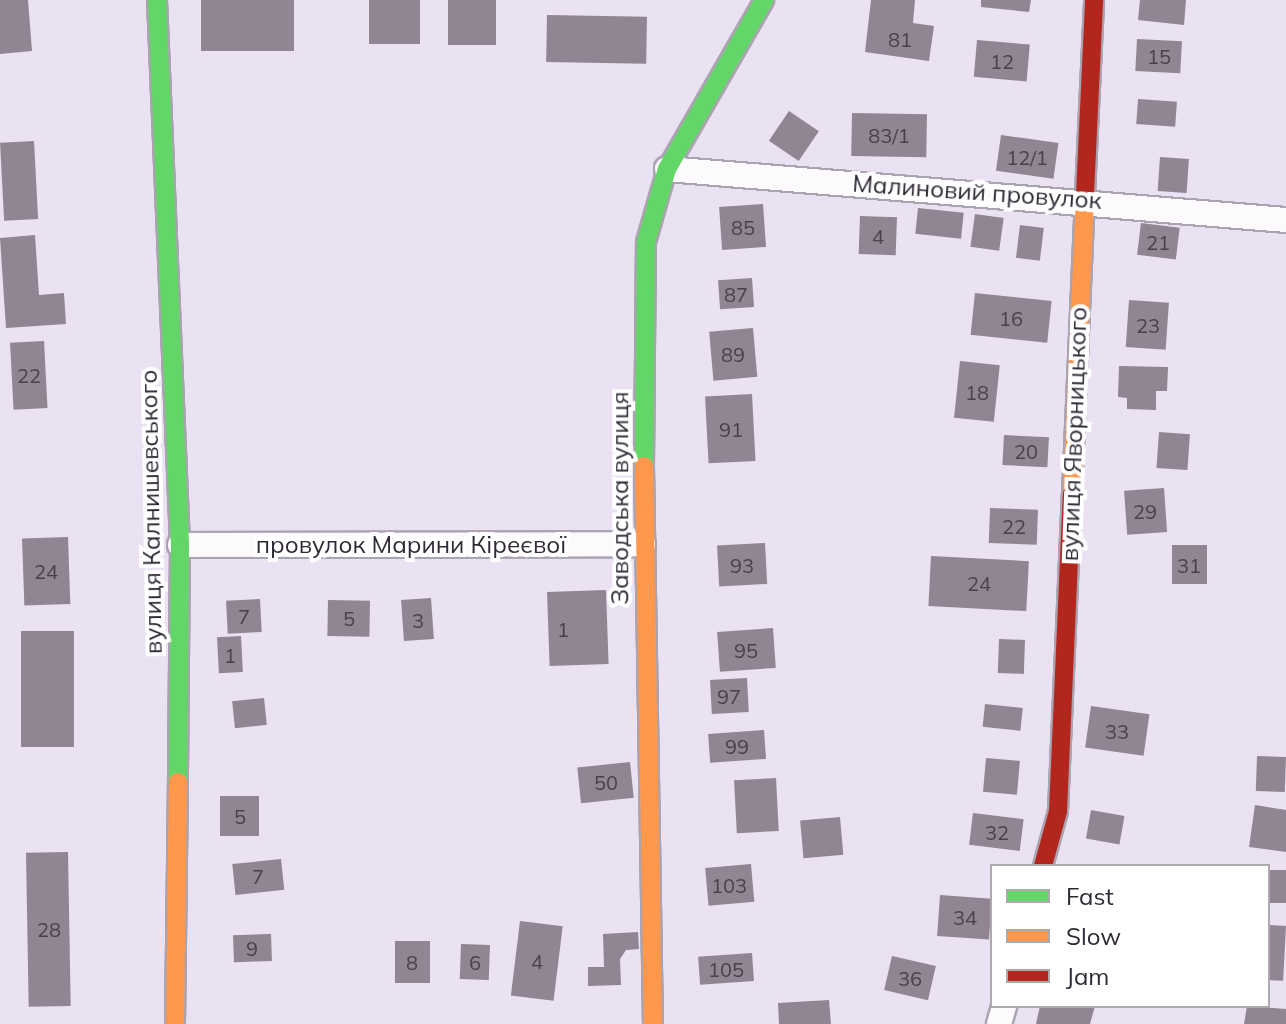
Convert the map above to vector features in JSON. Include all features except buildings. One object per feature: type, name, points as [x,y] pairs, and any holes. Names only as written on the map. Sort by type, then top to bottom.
[{"type":"street","name":"вулиця Калнишевського","points":[[157,0],[180,545],[175,1024]]},
{"type":"street","name":"Заводська вулиця","points":[[653,1024],[643,544],[646,242],[667,169],[764,0]]},
{"type":"street","name":"вулиця Яворницького","points":[[1044,864],[1058,811],[1094,0]]},
{"type":"street","name":"Малиновий провулок","points":[[667,169],[1083,200],[1286,220]]},
{"type":"street","name":"провулок Марини Кіреєвої","points":[[180,545],[643,544]]},
{"type":"traffic: fast","points":[[157,0],[180,545],[178,782]]},
{"type":"traffic: fast","points":[[644,466],[646,242],[667,169],[764,0]]},
{"type":"traffic: slow","points":[[1072,494],[1085,194]]},
{"type":"traffic: slow","points":[[644,466],[653,1024]]},
{"type":"traffic: slow","points":[[175,1024],[178,782]]},
{"type":"traffic: jam","points":[[1085,194],[1094,0]]},
{"type":"traffic: jam","points":[[1044,864],[1058,811],[1072,494]]}]
